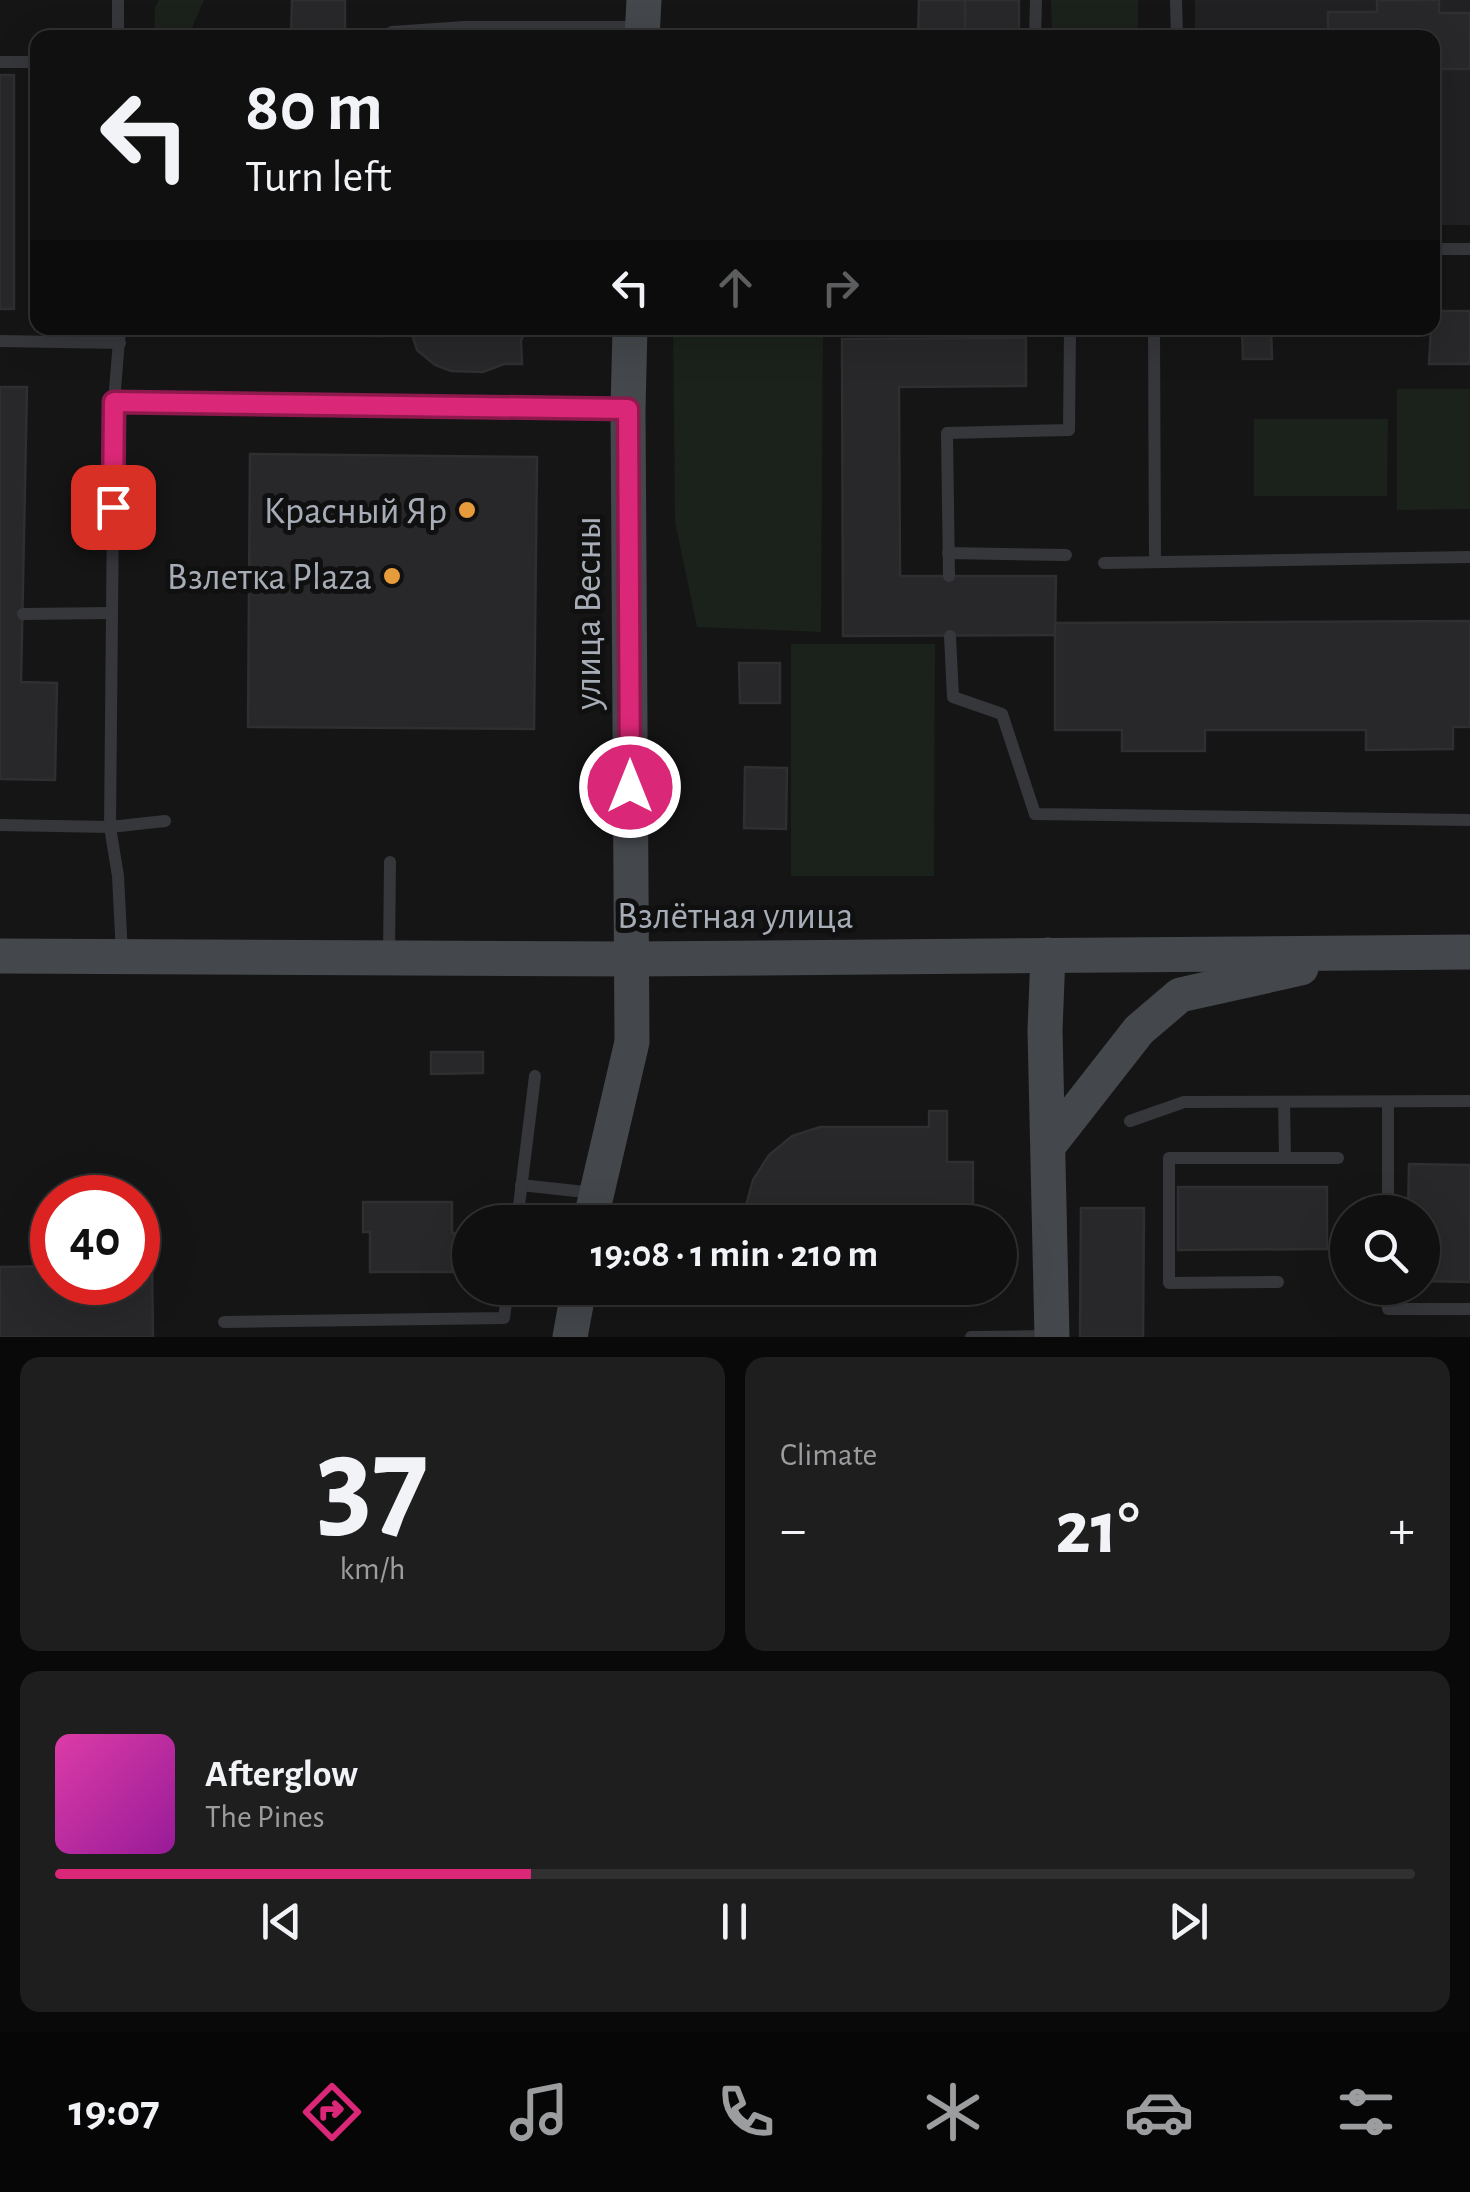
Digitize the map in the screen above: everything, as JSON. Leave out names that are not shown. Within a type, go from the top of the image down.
[{"type":"street","name":"улица Весны","points":[[594,1205],[632,1042],[630,335]]},
{"type":"street","points":[[1049,1144],[1139,1030],[1180,995],[1372,952]]},
{"type":"street","name":"Взлётная улица","points":[[0,956],[631,958],[1470,952]]},
{"type":"street","points":[[1048,956],[1045,1030],[1052,1336]]},
{"type":"street","points":[[570,1337],[575,1305]]},
{"type":"lane","points":[[118,0],[118,30]]},
{"type":"lane","points":[[1035,30],[1036,0]]},
{"type":"lane","points":[[1176,0],[1177,30]]},
{"type":"lane","points":[[421,30],[643,21]]},
{"type":"lane","points":[[0,62],[30,62]]},
{"type":"lane","points":[[1440,248],[1470,249]]},
{"type":"lane","points":[[0,341],[50,335]]},
{"type":"lane","points":[[65,335],[120,343]]},
{"type":"lane","points":[[120,335],[114,402],[110,827],[118,876],[122,956]]},
{"type":"lane","points":[[949,576],[948,433],[1069,430],[1070,335]]},
{"type":"lane","points":[[1154,335],[1155,562]]},
{"type":"lane","points":[[114,402],[628,409]]},
{"type":"lane","points":[[948,553],[1066,555]]},
{"type":"lane","points":[[1104,562],[1470,557]]},
{"type":"lane","points":[[22,614],[112,612]]},
{"type":"lane","points":[[950,636],[953,697],[1002,714],[1035,814],[1470,820]]},
{"type":"lane","points":[[0,825],[110,827],[165,820]]},
{"type":"lane","points":[[389,958],[390,862]]},
{"type":"lane","points":[[519,1205],[536,1076]]},
{"type":"lane","points":[[1130,1120],[1184,1102],[1470,1102]]},
{"type":"lane","points":[[1284,1102],[1285,1158]]},
{"type":"lane","points":[[1388,1102],[1388,1195]]},
{"type":"lane","points":[[1278,1282],[1169,1283],[1168,1158],[1338,1158]]},
{"type":"lane","points":[[522,1185],[584,1205]]},
{"type":"lane","points":[[224,1322],[504,1318],[506,1305]]},
{"type":"lane","points":[[1388,1305],[1470,1310]]},
{"type":"lane","points":[[971,1337],[1052,1336]]},
{"type":"shaded area","points":[[159,0],[204,0],[191,30],[154,30]]},
{"type":"shaded area","points":[[1051,0],[1138,0],[1138,30],[1052,30]]},
{"type":"shaded area","points":[[1195,0],[1470,0],[1470,225],[1440,225],[1440,30],[1195,30]]},
{"type":"shaded area","points":[[673,335],[823,335],[821,632],[697,627],[675,522]]},
{"type":"shaded area","points":[[1397,389],[1470,389],[1470,509],[1397,510]]},
{"type":"shaded area","points":[[1254,419],[1388,419],[1387,496],[1254,496]]},
{"type":"shaded area","points":[[791,644],[935,644],[934,876],[791,876]]},
{"type":"building","points":[[292,0],[345,0],[345,30],[291,30]]},
{"type":"building","points":[[919,0],[965,0],[965,30],[918,30]]},
{"type":"building","points":[[965,0],[1019,0],[1019,30],[965,30]]},
{"type":"building","points":[[1377,0],[1439,0],[1439,13],[1470,13],[1470,69],[1440,69],[1440,30],[1328,30],[1328,12],[1377,12]]},
{"type":"building","points":[[0,75],[14,75],[14,309],[0,309]]},
{"type":"building","points":[[1440,311],[1470,311],[1470,364],[1429,364],[1431,335],[1440,335]]},
{"type":"building","points":[[412,335],[523,335],[522,364],[504,364],[483,372],[451,371],[435,365],[417,350]]},
{"type":"building","points":[[1242,335],[1271,335],[1272,359],[1243,359]]},
{"type":"building","points":[[1026,338],[1026,386],[899,387],[900,576],[1056,576],[1055,635],[843,636],[842,339]]},
{"type":"building","points":[[0,387],[27,387],[21,682],[57,683],[55,780],[0,779]]},
{"type":"building","name":"Взлетка Plaza","points":[[250,454],[537,457],[534,729],[248,727]]},
{"type":"building","points":[[1470,621],[1470,727],[1453,727],[1453,749],[1366,750],[1366,730],[1205,730],[1205,751],[1122,751],[1122,730],[1055,730],[1055,623]]},
{"type":"building","points":[[739,663],[780,663],[780,703],[740,703]]},
{"type":"building","points":[[745,767],[787,768],[786,829],[744,828]]},
{"type":"building","points":[[431,1052],[483,1052],[483,1073],[431,1074]]},
{"type":"building","points":[[929,1111],[947,1111],[947,1162],[973,1162],[973,1205],[746,1205],[753,1180],[769,1155],[792,1136],[820,1127],[929,1127]]},
{"type":"building","points":[[1409,1164],[1470,1165],[1470,1282],[1440,1281],[1440,1195],[1408,1195]]},
{"type":"building","points":[[1178,1187],[1327,1187],[1327,1249],[1178,1250]]},
{"type":"building","points":[[363,1202],[452,1202],[452,1272],[370,1272],[370,1232],[363,1232]]},
{"type":"building","points":[[1081,1208],[1144,1208],[1143,1337],[1080,1337]]},
{"type":"building","points":[[30,1266],[30,1305],[153,1305],[153,1337],[0,1337],[0,1267]]},
{"type":"place","name":"Красный Яр","points":[[467,510]]},
{"type":"place","name":"Взлетка Plaza","points":[[392,576]]},
{"type":"route","points":[[113,507],[114,402],[628,409],[630,787]]}]
